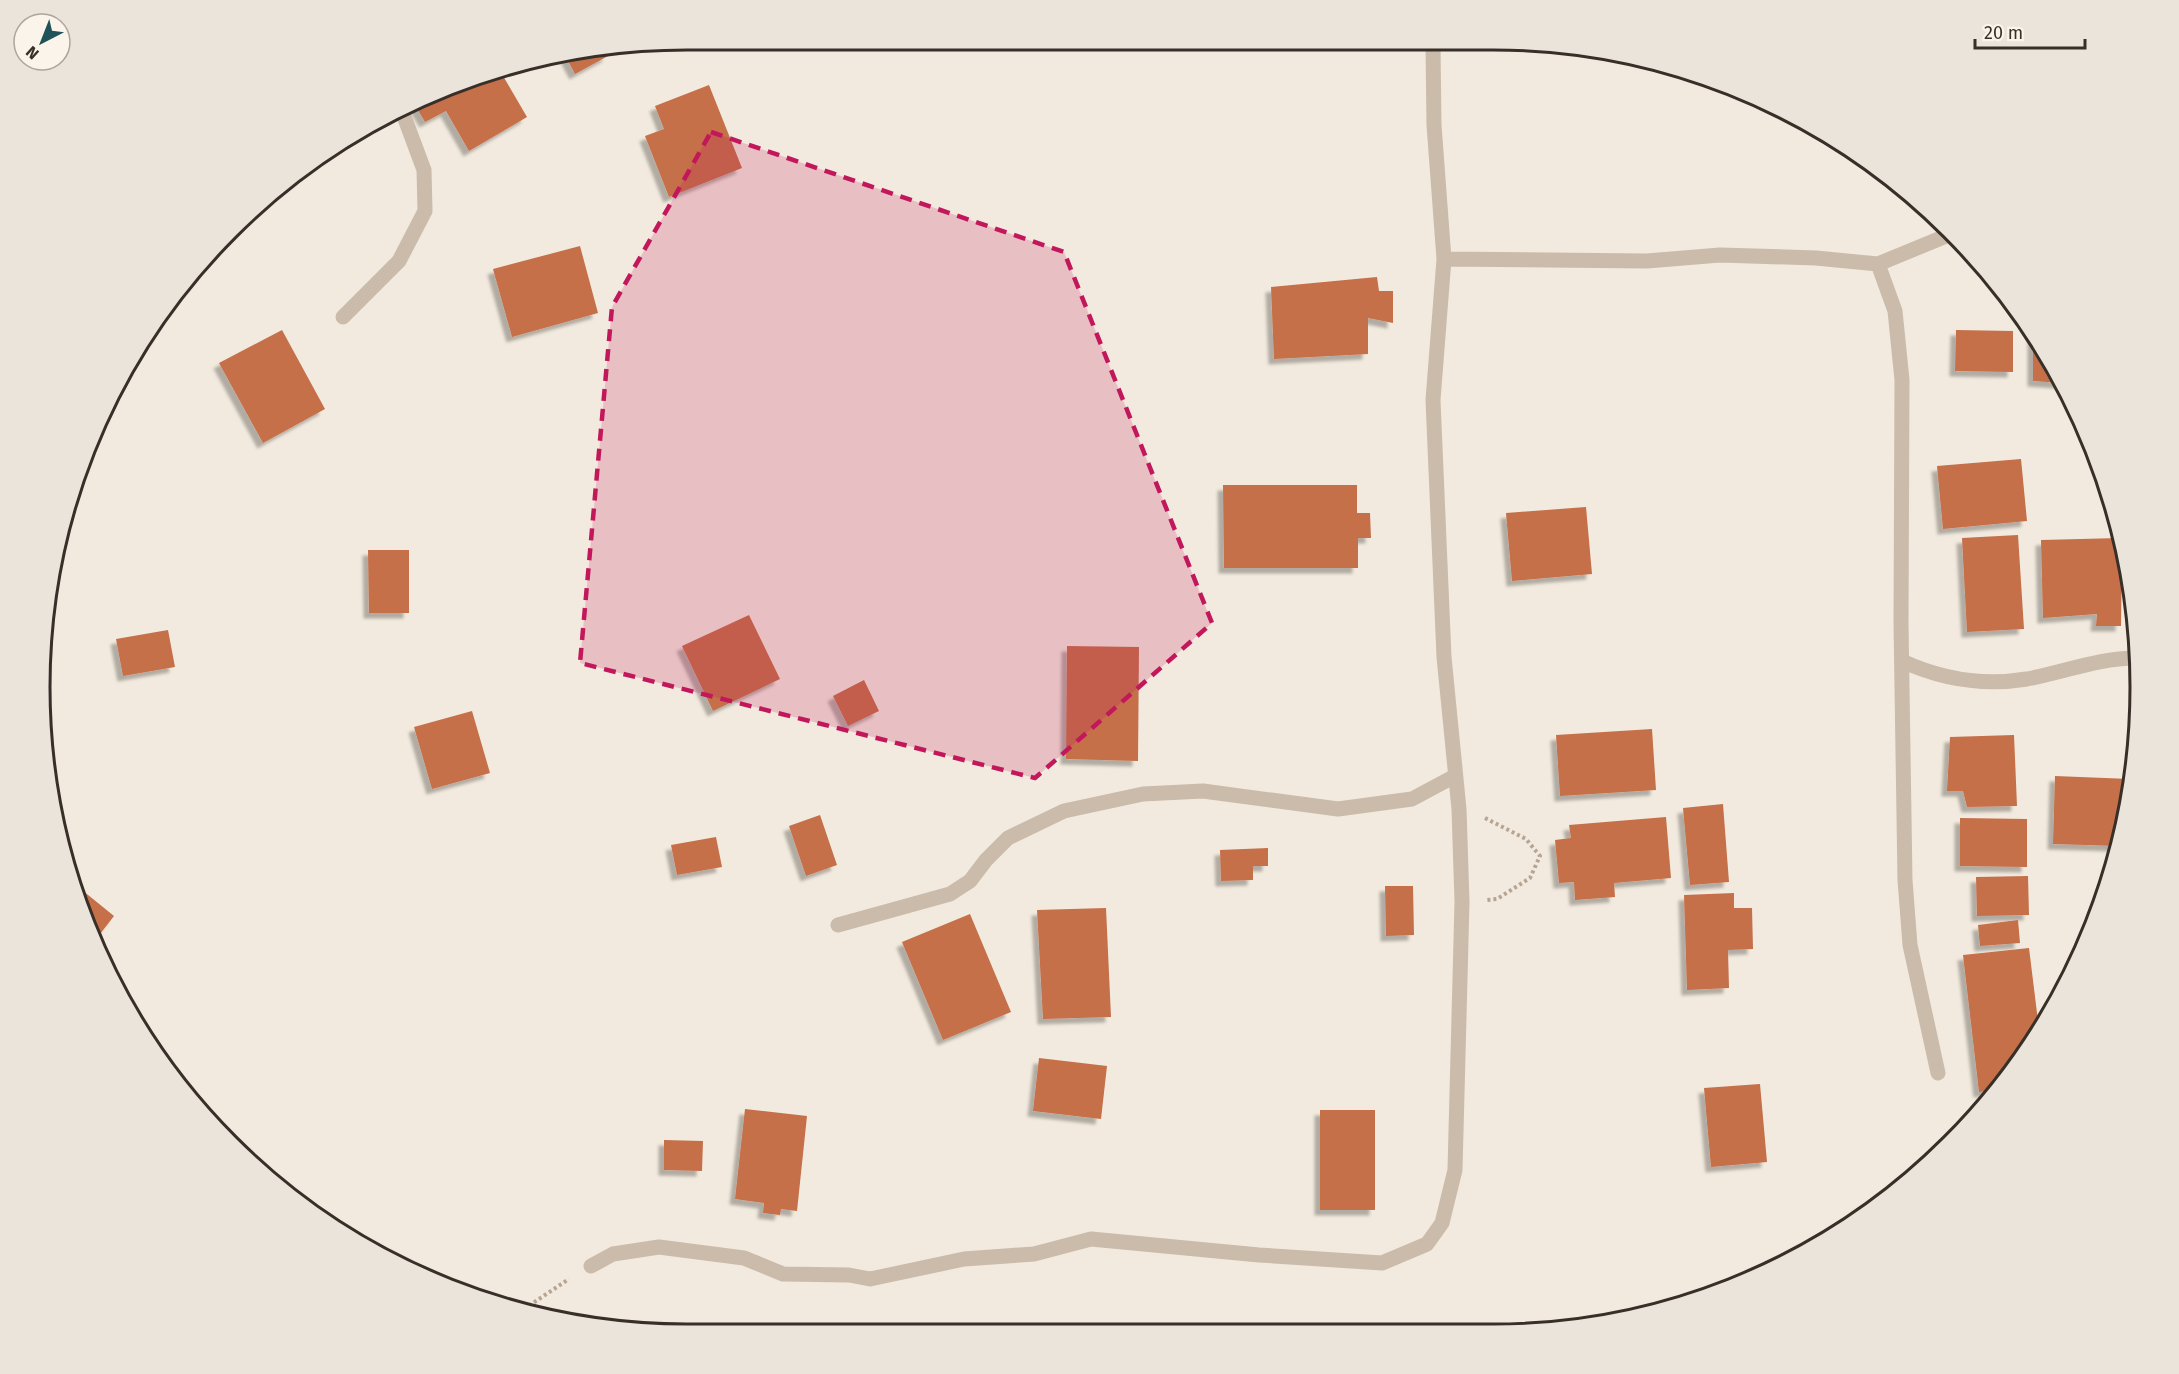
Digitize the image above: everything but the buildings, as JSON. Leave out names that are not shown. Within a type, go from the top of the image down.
[{"type":"street","points":[[591,1266],[613,1254],[659,1246],[744,1258],[783,1274],[849,1275],[870,1279],[964,1259],[1034,1254],[1091,1239],[1357,1263],[1382,1263],[1408,1254],[1427,1244],[1442,1223],[1455,1170],[1462,902],[1459,809],[1444,657],[1433,400],[1444,259],[1434,125],[1433,50]]},
{"type":"street","points":[[343,317],[399,261],[425,211],[424,170],[404,116]]},
{"type":"street","points":[[1444,259],[1647,261],[1720,255],[1816,258],[1878,264],[1944,237]]},
{"type":"street","points":[[1878,264],[1895,311],[1902,380],[1902,802],[1910,945],[1938,1073]]},
{"type":"street","points":[[1902,661],[1930,674],[1984,682],[2027,679],[2105,660],[2129,658]]},
{"type":"street","points":[[838,925],[950,894],[970,881],[986,860],[1008,838],[1064,811],[1143,794],[1203,791],[1338,809],[1412,799],[1455,776]]},
{"type":"path","points":[[1459,809],[1498,824],[1526,839],[1540,856],[1530,878],[1497,899],[1462,902]]},
{"type":"path","points":[[529,1305],[591,1266]]},
{"type":"highlighted area","points":[[711,132],[1064,252],[1212,623],[1035,778],[580,663],[612,307]]}]
